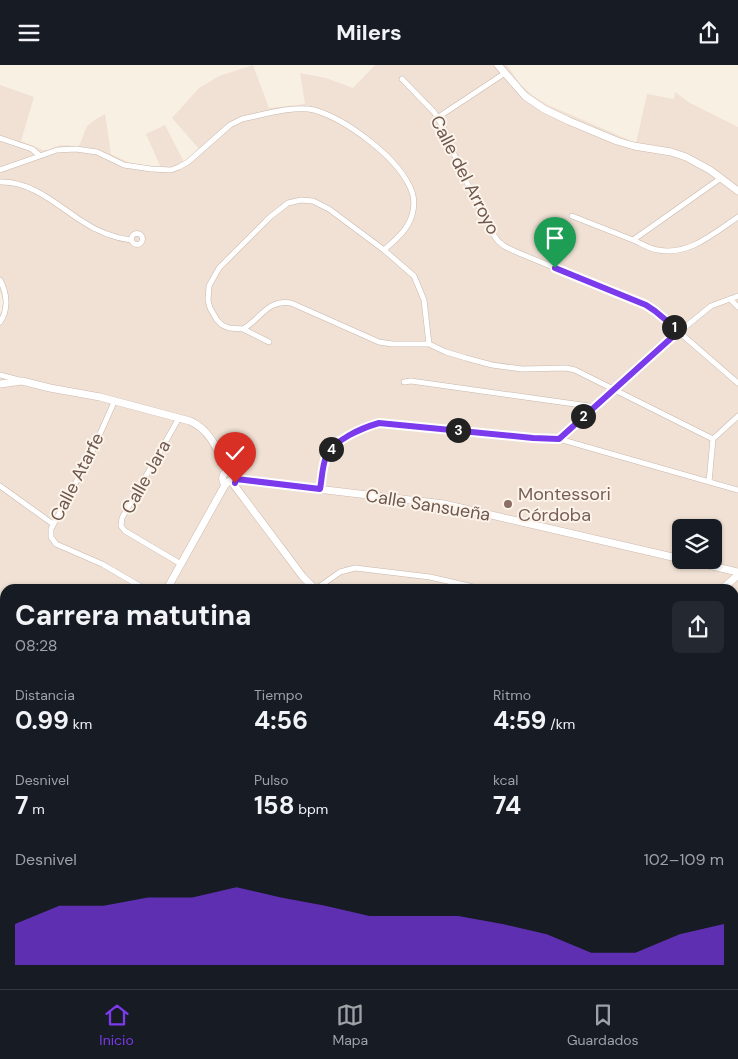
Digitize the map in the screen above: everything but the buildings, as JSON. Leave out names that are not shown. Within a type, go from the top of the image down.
[{"type":"street","points":[[498,65],[525,96],[544,109],[617,141],[686,157],[710,170],[738,191]]},
{"type":"street","points":[[438,118],[505,73]]},
{"type":"street","name":"Calle del Arroyo","points":[[402,79],[438,118],[465,179],[498,241],[514,251],[646,305],[679,331],[738,383]]},
{"type":"street","points":[[0,170],[39,155],[66,149],[88,150],[105,155],[124,165],[170,170],[188,161],[236,121],[290,110],[314,110],[353,129],[367,139],[386,156],[411,190],[414,203],[409,224],[384,251]]},
{"type":"street","points":[[0,137],[32,149],[39,155]]},
{"type":"street","points":[[633,240],[721,178]]},
{"type":"street","points":[[0,182],[16,183],[25,186],[54,201],[90,226],[120,239],[131,240]]},
{"type":"street","points":[[269,342],[243,329],[229,329],[222,325],[210,308],[208,300],[209,286],[219,268],[270,217],[288,203],[301,200],[313,201],[341,217],[410,271],[418,284],[424,300],[429,344]]},
{"type":"street","points":[[572,216],[656,250],[675,251],[704,241],[738,217]]},
{"type":"street","points":[[0,280],[6,296],[4,314],[0,322]]},
{"type":"street","points":[[559,439],[679,331],[712,306],[738,296]]},
{"type":"street","points":[[730,299],[738,307]]},
{"type":"street","points":[[243,329],[269,307],[283,301],[379,342],[429,344],[446,352],[492,365],[522,369],[570,369],[713,439]]},
{"type":"street","points":[[1,376],[50,388],[115,400],[179,418],[197,424],[203,429],[211,439],[228,471],[234,473],[231,482],[170,584]]},
{"type":"street","points":[[0,384],[4,379],[1,376]]},
{"type":"street","points":[[0,384],[22,381]]},
{"type":"street","points":[[404,382],[411,381],[589,405],[592,408]]},
{"type":"street","name":"Calle Atarfe","points":[[115,400],[91,454],[50,533],[56,544],[102,564],[136,584]]},
{"type":"street","points":[[709,482],[713,439],[738,416]]},
{"type":"street","name":"Calle Jara","points":[[179,418],[122,518],[121,526],[124,531],[181,564]]},
{"type":"street","points":[[320,489],[324,463],[331,449],[343,439],[379,423],[559,439],[738,490]]},
{"type":"street","points":[[228,471],[222,477],[222,480],[231,482],[302,577],[310,584]]},
{"type":"street","name":"Calle Sansueña","points":[[231,482],[320,489],[444,504],[672,557]]},
{"type":"street","points":[[0,486],[53,524]]},
{"type":"street","points":[[323,584],[340,572],[355,568],[430,577],[460,584]]},
{"type":"street","points":[[720,569],[738,574]]},
{"type":"street","points":[[727,584],[738,574]]},
{"type":"shaded area","points":[[253,65],[269,108],[305,104],[300,73],[326,78],[353,88],[375,65],[507,65],[520,84],[546,104],[636,143],[647,94],[674,99],[675,92],[690,103],[738,127],[738,584],[0,584],[0,317],[3,300],[0,291],[0,85],[34,97],[21,141],[43,150],[60,145],[79,146],[87,126],[105,114],[111,154],[130,163],[161,168],[146,134],[165,125],[184,162],[199,149],[172,118],[199,88],[219,76]]},
{"type":"place","name":"Montessori Córdoba","points":[[508,504]]},
{"type":"route","points":[[235,483],[236,479],[320,489],[324,463],[331,449],[343,439],[379,423],[559,439],[679,331],[650,307],[555,268]]}]
